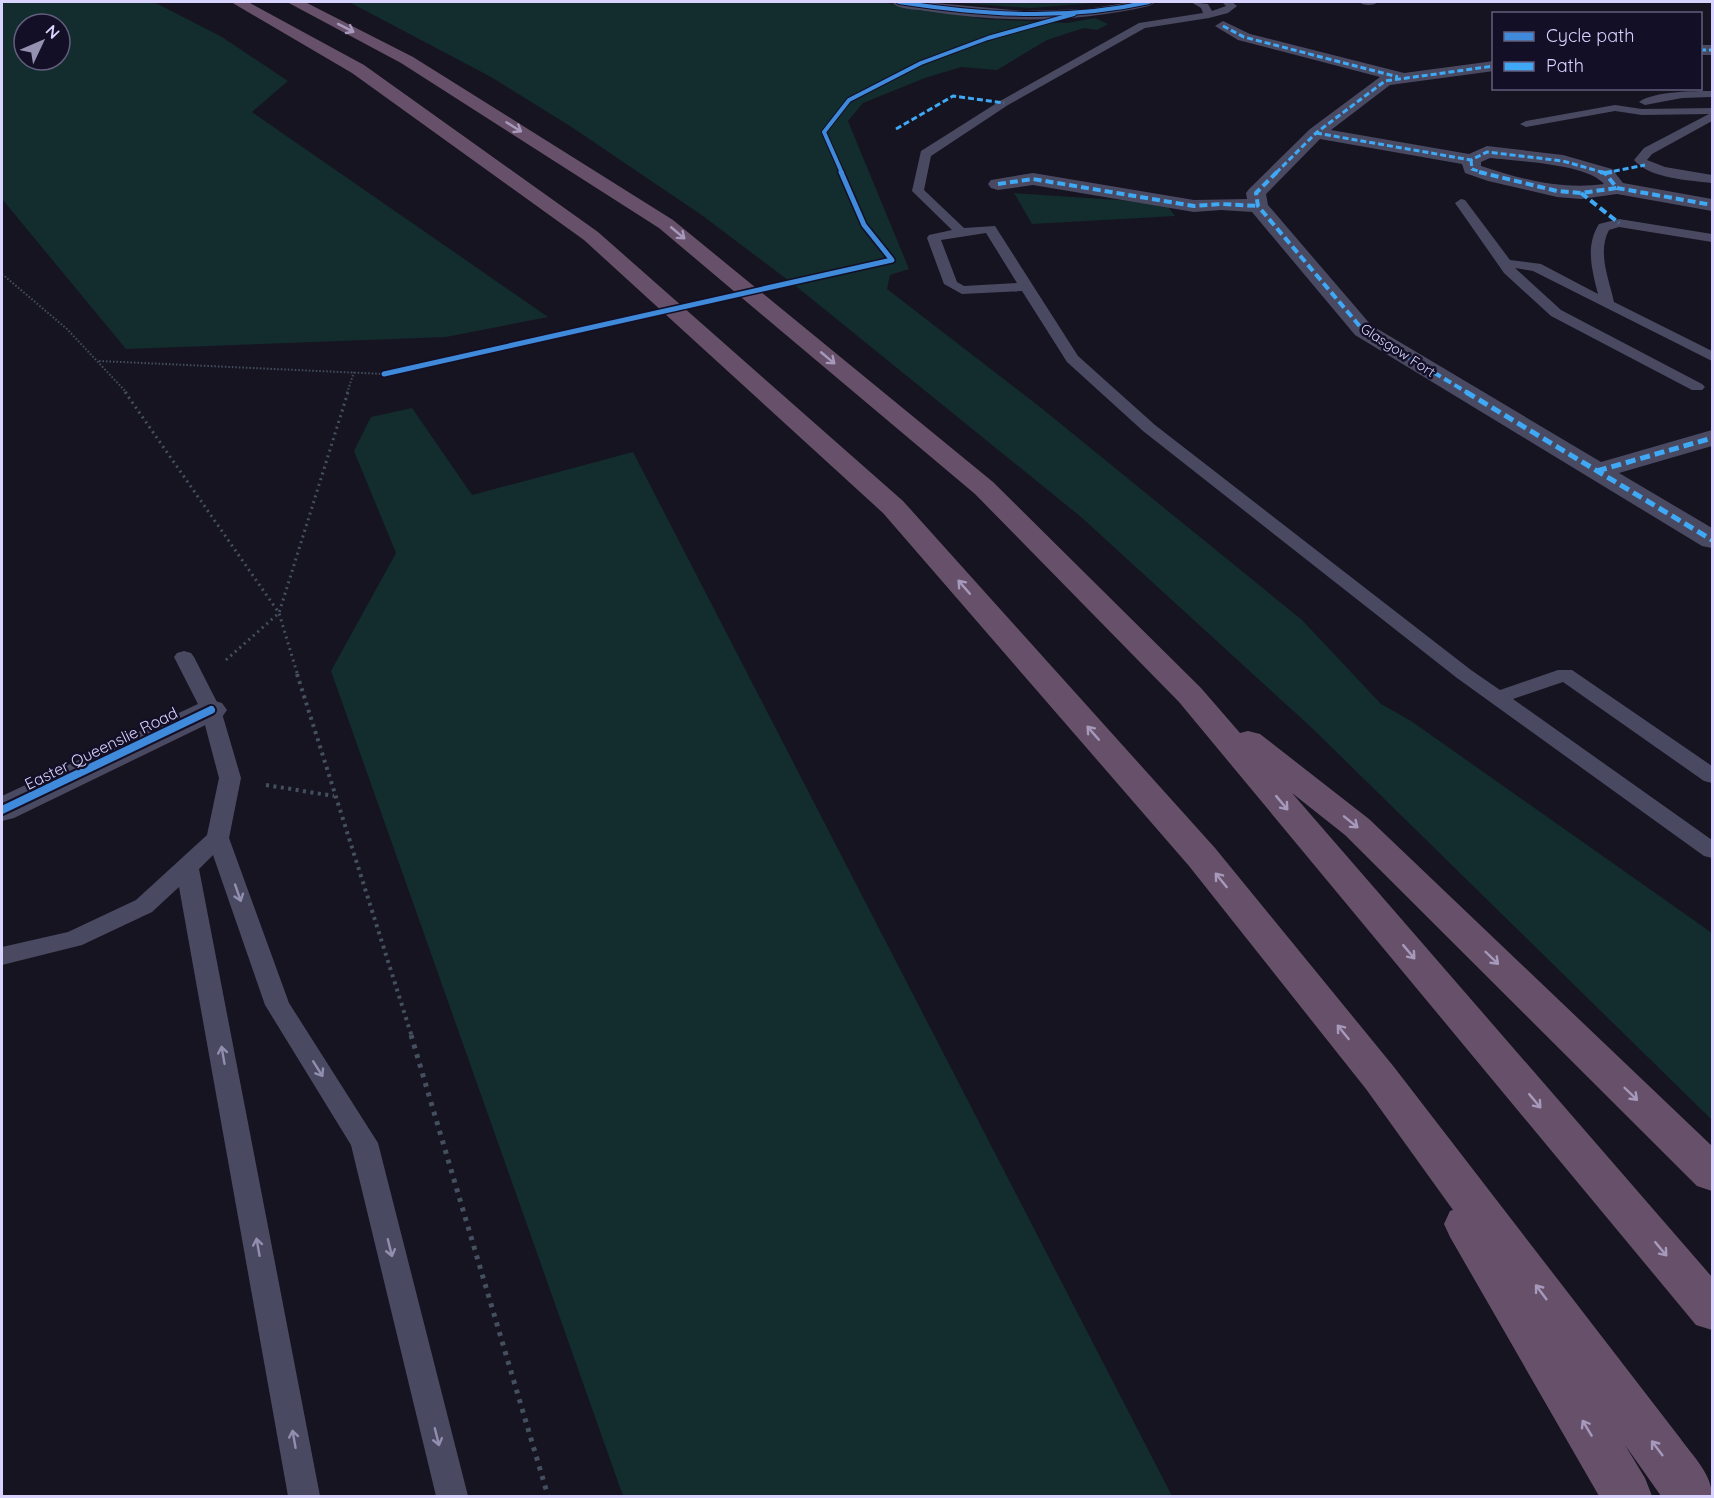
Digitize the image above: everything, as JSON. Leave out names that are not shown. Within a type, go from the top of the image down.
[{"type":"highway","points":[[238,2],[358,69],[591,236],[893,507],[1202,857],[1380,1078],[1691,1497]]},
{"type":"highway","points":[[294,2],[407,60],[666,224],[984,488],[1190,695],[1713,1310]]},
{"type":"highway","points":[[1190,695],[1357,827],[1713,1173]]},
{"type":"highway","points":[[1380,1078],[1628,1497]]},
{"type":"street","points":[[899,2],[1015,16],[1074,14],[1112,10],[1149,2]]},
{"type":"street","points":[[1223,26],[1244,37],[1402,78]]},
{"type":"street","points":[[998,184],[1033,179],[1194,206],[1221,204],[1258,206],[1256,194],[1316,133],[1385,81],[1492,66]]},
{"type":"street","points":[[1316,133],[1471,160],[1487,152],[1563,161],[1605,173],[1617,188]]},
{"type":"street","points":[[1471,160],[1472,170],[1536,188],[1581,193],[1617,188],[1713,205]]},
{"type":"street","name":"Glasgow Fort","points":[[1258,206],[1363,330],[1713,540]]},
{"type":"street","points":[[1596,471],[1713,438]]},
{"type":"street","name":"Easter Queenslie Road","points":[[2,810],[205,697]]},
{"type":"lane","points":[[1195,2],[1205,6],[1209,15]]},
{"type":"lane","points":[[961,232],[918,191],[925,154],[1005,103],[1119,36],[1142,26],[1225,11],[1232,6],[1226,2]]},
{"type":"lane","points":[[1364,2],[1373,2]]},
{"type":"lane","points":[[1526,124],[1682,95],[1713,94]]},
{"type":"lane","points":[[1615,108],[1630,111],[1713,111]]},
{"type":"lane","points":[[1713,117],[1648,151],[1640,160],[1645,165],[1658,169],[1713,179]]},
{"type":"lane","points":[[1461,203],[1509,270],[1556,313],[1697,387]]},
{"type":"lane","points":[[1608,304],[1599,265],[1599,245],[1604,227],[1629,224],[1713,238]]},
{"type":"lane","points":[[1027,287],[962,290],[951,284],[934,238],[990,229],[1027,287],[1072,359],[1149,428],[1497,698],[1713,851]]},
{"type":"lane","points":[[1506,263],[1536,267],[1713,357]]},
{"type":"lane","points":[[184,657],[205,697],[230,778],[218,838],[277,1005],[364,1143],[452,1497]]},
{"type":"lane","points":[[1497,698],[1565,674],[1713,777]]},
{"type":"lane","points":[[2,956],[74,939],[144,906],[218,838]]},
{"type":"lane","points":[[187,867],[304,1497]]},
{"type":"path","points":[[2,274],[67,329],[132,399],[279,613],[334,796],[371,905],[450,1162],[548,1497]]},
{"type":"path","points":[[98,361],[384,374],[396,372]]},
{"type":"path","points":[[205,697],[279,613],[354,372]]},
{"type":"path","points":[[230,778],[334,796]]},
{"type":"green space","points":[[2,2],[154,2],[222,37],[288,81],[252,112],[548,317],[446,337],[126,349],[2,199]]},
{"type":"green space","points":[[349,2],[881,2],[984,19],[1067,23],[1095,18],[1108,24],[1097,30],[1084,28],[1047,40],[997,70],[961,67],[925,78],[863,103],[848,121],[909,269],[890,275],[887,289],[1040,407],[1302,620],[1381,704],[1411,721],[1712,933],[1712,1120],[1312,728],[1081,517],[797,287],[703,216],[573,128],[491,77]]},
{"type":"green space","points":[[946,2],[1108,2],[1030,8]]},
{"type":"green space","points":[[1014,193],[1165,203],[1175,216],[1032,224]]},
{"type":"green space","points":[[412,408],[472,495],[633,452],[1172,1496],[623,1496],[331,671],[396,553],[354,451],[371,417]]},
{"type":"marked path","points":[[1223,26],[1244,37],[1398,77]]},
{"type":"marked path","points":[[1702,50],[1712,50]]},
{"type":"marked path","points":[[1492,66],[1385,81],[1316,133],[1256,193],[1258,206],[1363,330],[1712,540]]},
{"type":"marked path","points":[[896,129],[953,96],[1004,103]]},
{"type":"marked path","points":[[1316,133],[1471,160],[1487,152],[1563,161],[1605,173],[1617,188],[1712,205]]},
{"type":"marked path","points":[[1471,160],[1472,169],[1495,177],[1557,191],[1581,193],[1617,188]]},
{"type":"marked path","points":[[1605,173],[1645,165]]},
{"type":"marked path","points":[[998,184],[1033,179],[1194,206],[1221,204],[1258,206]]},
{"type":"marked path","points":[[1581,193],[1619,223]]},
{"type":"marked path","points":[[1597,471],[1712,438]]},
{"type":"cycle path","points":[[899,2],[961,11],[1024,16],[1087,13],[1149,2]]},
{"type":"cycle path","points":[[384,374],[892,260],[864,225],[824,132],[849,100],[921,63],[988,38],[1074,14]]},
{"type":"cycle path","points":[[2,810],[211,710]]}]
